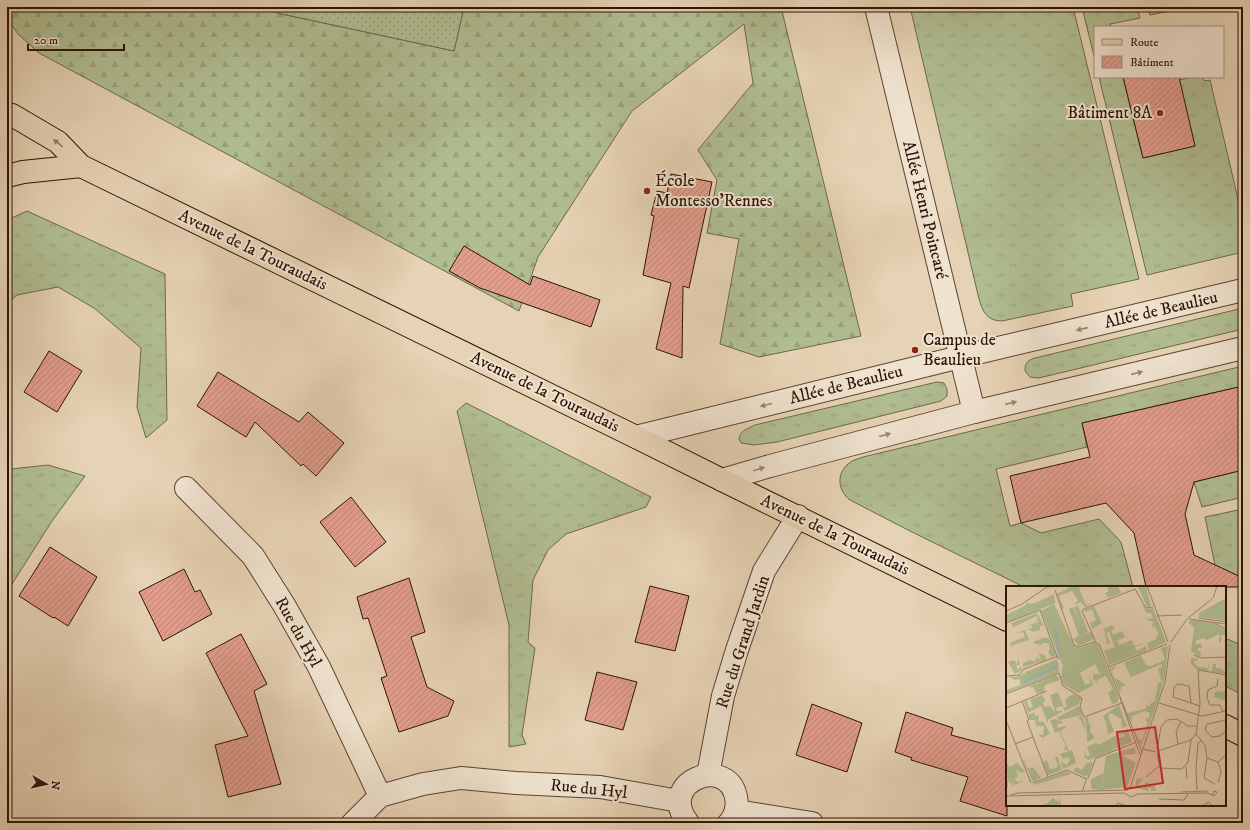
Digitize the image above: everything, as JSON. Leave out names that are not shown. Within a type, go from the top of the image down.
[{"type":"main road","name":"Avenue de la Touraudais","points":[[7,114],[12,115],[58,142],[81,166],[798,516],[1006,620]]},
{"type":"main road","points":[[7,176],[23,172],[81,166]]},
{"type":"main road","points":[[1226,726],[1243,735]]},
{"type":"street","name":"Allée Henri Poincaré","points":[[876,7],[974,412]]},
{"type":"street","name":"Allée de Beaulieu","points":[[636,437],[960,357],[1243,290]]},
{"type":"street","points":[[722,480],[974,412],[1243,348]]},
{"type":"street","name":"Rue du Hyl","points":[[186,488],[253,556],[280,599],[319,667],[380,796]]},
{"type":"street","name":"Rue du Grand Jardin","points":[[708,775],[723,696],[764,571],[798,516]]},
{"type":"street","points":[[688,823],[682,815],[679,801],[682,791],[688,783],[698,777],[708,775],[715,775],[730,784],[735,793],[736,801],[732,817],[812,823]]},
{"type":"street","name":"Rue du Hyl","points":[[353,823],[380,796],[423,784],[461,778],[516,783],[600,787],[679,801]]},
{"type":"green space","points":[[7,7],[278,7],[277,13],[454,51],[464,7],[781,7],[861,336],[759,357],[720,344],[739,239],[707,233],[717,180],[698,150],[753,83],[744,24],[632,111],[538,257],[519,311],[39,53],[18,34],[7,18]]},
{"type":"green space","points":[[278,7],[464,7],[454,51],[277,13]]},
{"type":"green space","points":[[910,7],[1073,7],[1139,279],[1071,294],[1073,306],[1002,321],[997,321],[986,315],[979,299]]},
{"type":"green space","points":[[1082,7],[1137,7],[1140,18],[1110,24],[1111,26],[1094,26],[1094,56]]},
{"type":"green space","points":[[1148,7],[1188,7],[1150,15]]},
{"type":"green space","points":[[1099,78],[1123,78],[1143,158],[1195,146],[1179,80],[1188,78],[1203,78],[1204,81],[1210,80],[1243,220],[1243,252],[1147,275]]},
{"type":"green space","points":[[27,211],[165,274],[167,420],[146,438],[137,407],[141,348],[94,308],[58,287],[17,295],[7,304],[7,220]]},
{"type":"green space","points":[[1243,308],[1243,329],[1039,378],[1030,377],[1025,371],[1025,366],[1027,363],[1035,358]]},
{"type":"green space","points":[[1243,366],[1243,386],[1082,423],[1087,447],[996,469],[1010,526],[1021,523],[1041,533],[1099,519],[1121,542],[1133,586],[1022,586],[850,500],[843,492],[840,477],[844,468],[848,464],[863,457]]},
{"type":"green space","points":[[937,382],[944,383],[947,389],[947,396],[941,401],[777,442],[754,445],[741,443],[739,439],[743,432],[755,425]]},
{"type":"green space","points":[[466,403],[651,497],[646,507],[566,534],[548,550],[533,580],[528,642],[535,648],[522,735],[526,744],[509,747],[509,625],[457,411]]},
{"type":"green space","points":[[7,463],[11,469],[48,465],[85,476],[52,521],[7,592]]},
{"type":"green space","points":[[1243,470],[1243,497],[1202,507],[1194,482]]},
{"type":"green space","points":[[1243,509],[1243,578],[1215,565],[1205,517]]},
{"type":"green space","points":[[1226,638],[1243,646],[1243,695],[1226,686]]},
{"type":"building","name":"Bâtiment 8A","points":[[1123,78],[1179,78],[1195,146],[1143,158]]},
{"type":"building","points":[[671,174],[712,182],[689,288],[683,286],[682,358],[656,349],[671,283],[643,275],[654,216],[651,215],[657,191],[667,193]]},
{"type":"building","points":[[464,246],[530,285],[533,276],[600,300],[591,327],[480,288],[449,271]]},
{"type":"building","points":[[49,351],[82,371],[57,412],[24,392]]},
{"type":"building","points":[[218,372],[299,422],[308,412],[344,443],[316,476],[303,464],[301,466],[255,422],[246,437],[197,406]]},
{"type":"building","points":[[1243,386],[1243,470],[1194,482],[1185,514],[1194,555],[1243,578],[1243,587],[1146,586],[1134,533],[1106,503],[1021,523],[1010,476],[1090,457],[1082,423]]},
{"type":"building","points":[[351,497],[386,542],[355,567],[320,522]]},
{"type":"building","points":[[50,547],[97,577],[68,626],[19,596]]},
{"type":"building","points":[[184,569],[195,592],[200,590],[212,614],[163,641],[139,592]]},
{"type":"building","points":[[409,578],[425,632],[411,637],[427,687],[454,701],[448,716],[399,732],[381,678],[387,676],[368,618],[363,619],[357,597]]},
{"type":"building","points":[[650,586],[689,596],[675,651],[635,642]]},
{"type":"building","points":[[241,634],[267,684],[254,691],[281,784],[228,797],[215,745],[248,736],[206,653]]},
{"type":"building","points":[[597,672],[637,682],[623,730],[585,720]]},
{"type":"building","points":[[812,704],[862,723],[847,772],[796,755]]},
{"type":"building","points":[[906,712],[953,728],[951,735],[1006,750],[1007,816],[960,801],[968,777],[911,760],[912,758],[895,752]]},
{"type":"place","name":"Bâtiment 8A","points":[[1160,113]]},
{"type":"place","name":"École Montesso'Rennes","points":[[647,191]]},
{"type":"place","name":"Campus de Beaulieu","points":[[915,350]]}]
